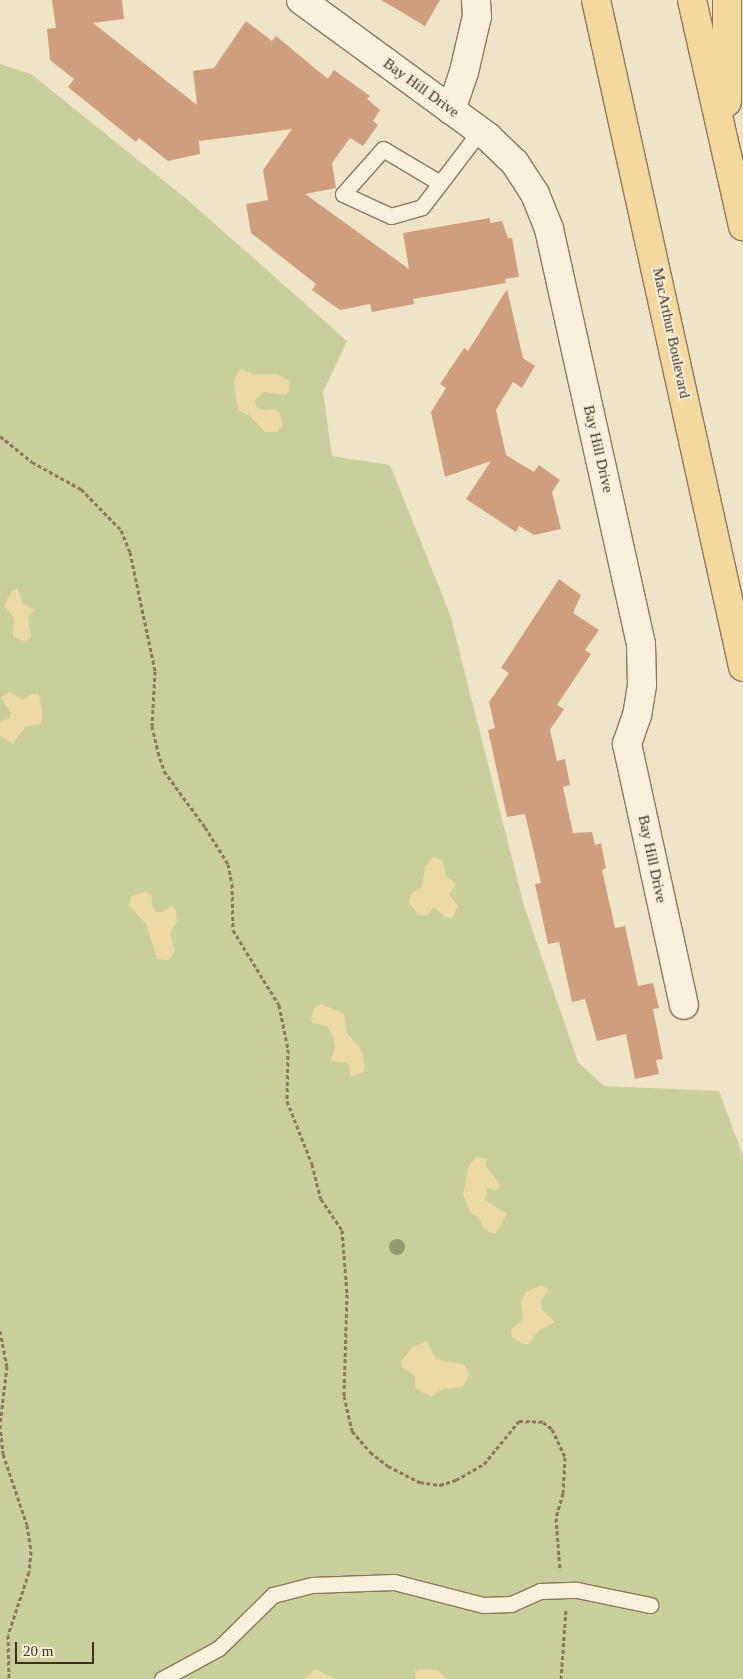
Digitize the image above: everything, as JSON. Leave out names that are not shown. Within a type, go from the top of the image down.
[{"type":"main road","name":"MacArthur Boulevard","points":[[596,0],[743,668]]},
{"type":"main road","points":[[692,0],[727,146],[743,226]]},
{"type":"main road","points":[[727,0],[727,146]]},
{"type":"street","name":"Bay Hill Drive","points":[[301,0],[480,131],[514,163],[535,194],[549,229],[641,644],[642,685],[637,715],[627,744],[684,1005]]},
{"type":"street","points":[[451,110],[464,72],[477,16],[476,0]]},
{"type":"lane","points":[[440,183],[383,149],[343,194],[391,216],[422,207],[480,131]]},
{"type":"lane","points":[[162,1679],[219,1648],[273,1595],[312,1585],[394,1582],[483,1605],[510,1604],[540,1591],[564,1590],[619,1597],[650,1605]]},
{"type":"path","points":[[0,436],[32,462],[81,489],[121,530],[130,552],[155,671],[152,726],[164,771],[206,827],[228,864],[232,884],[233,930],[279,1005],[288,1049],[287,1101],[312,1164],[320,1199],[342,1230],[347,1294],[344,1396],[352,1431],[370,1452],[388,1466],[420,1482],[440,1485],[456,1480],[484,1464],[519,1420],[543,1422],[552,1429],[565,1456],[563,1493],[556,1518],[557,1549],[566,1607],[561,1679]]},
{"type":"path","points":[[0,1331],[7,1366],[0,1425],[3,1454],[27,1525],[31,1551],[29,1572],[8,1635],[9,1679]]},
{"type":"green space","points":[[0,64],[31,74],[189,201],[347,341],[323,392],[332,456],[390,465],[450,614],[524,906],[578,1062],[604,1086],[719,1091],[743,1156],[743,1679],[0,1679]]},
{"type":"sand","points":[[241,369],[254,375],[276,374],[289,380],[290,389],[286,395],[264,392],[255,400],[256,407],[262,410],[274,409],[279,412],[283,425],[277,432],[265,432],[250,416],[238,410],[234,379]]},
{"type":"sand","points":[[17,588],[23,604],[35,610],[28,617],[31,637],[25,642],[13,636],[14,618],[4,606],[11,592]]},
{"type":"sand","points":[[9,692],[23,700],[31,694],[39,694],[43,718],[40,724],[25,727],[13,744],[0,736],[0,722],[10,718],[11,713],[1,698]]},
{"type":"sand","points":[[434,857],[442,860],[446,875],[456,885],[449,894],[458,906],[452,918],[445,917],[434,907],[428,915],[418,915],[409,902],[411,894],[422,886],[425,866]]},
{"type":"sand","points":[[145,892],[151,895],[153,908],[157,912],[162,912],[171,906],[176,910],[177,921],[170,934],[175,950],[169,960],[157,959],[146,924],[129,905],[132,896]]},
{"type":"sand","points":[[321,1004],[344,1014],[347,1033],[362,1051],[365,1068],[362,1073],[350,1077],[350,1068],[347,1063],[331,1061],[335,1045],[333,1036],[327,1026],[312,1023],[311,1019],[314,1008]]},
{"type":"sand","points":[[476,1157],[487,1159],[485,1165],[500,1185],[497,1190],[487,1188],[485,1200],[507,1214],[495,1234],[485,1230],[479,1218],[471,1213],[463,1195],[469,1165]]},
{"type":"sand","points":[[541,1285],[549,1290],[541,1300],[542,1310],[555,1322],[538,1331],[529,1344],[523,1344],[512,1337],[511,1330],[523,1319],[521,1303],[526,1292]]},
{"type":"sand","points":[[427,1341],[436,1359],[465,1365],[469,1375],[463,1387],[442,1389],[431,1397],[415,1388],[415,1376],[402,1367],[401,1361],[413,1347]]},
{"type":"sand","points":[[315,1669],[332,1677],[334,1679],[304,1679]]},
{"type":"sand","points":[[420,1669],[438,1670],[447,1679],[415,1679],[415,1671]]},
{"type":"building","points":[[52,0],[122,0],[124,19],[93,23],[197,105],[193,71],[214,68],[246,21],[272,41],[276,36],[328,79],[334,70],[370,96],[367,99],[380,110],[373,121],[378,125],[363,146],[350,138],[332,163],[336,188],[305,194],[409,269],[403,233],[490,218],[490,223],[502,221],[508,238],[512,238],[519,277],[505,279],[506,283],[413,299],[414,304],[372,312],[370,304],[340,310],[312,290],[316,284],[251,233],[246,204],[268,200],[263,170],[292,129],[199,141],[200,154],[168,161],[139,138],[136,142],[68,87],[74,79],[50,60],[47,29],[56,28]]},
{"type":"building","points":[[381,0],[440,0],[425,26]]},
{"type":"building","points":[[507,289],[523,358],[535,366],[522,388],[513,382],[496,410],[506,455],[534,472],[539,465],[560,480],[552,492],[561,529],[534,535],[519,526],[516,532],[466,499],[491,461],[445,477],[431,412],[446,388],[440,384],[464,348],[468,351]]},
{"type":"building","points":[[559,579],[581,595],[573,613],[599,630],[585,650],[591,654],[557,705],[564,709],[550,730],[557,761],[565,759],[570,785],[563,787],[573,833],[592,832],[595,845],[601,843],[606,868],[602,870],[615,928],[625,926],[638,986],[653,983],[659,1008],[653,1009],[663,1059],[656,1060],[659,1074],[635,1079],[626,1034],[597,1041],[585,999],[572,1002],[559,942],[548,944],[535,884],[541,883],[525,814],[507,817],[488,730],[495,728],[489,702],[509,673],[501,668]]}]
